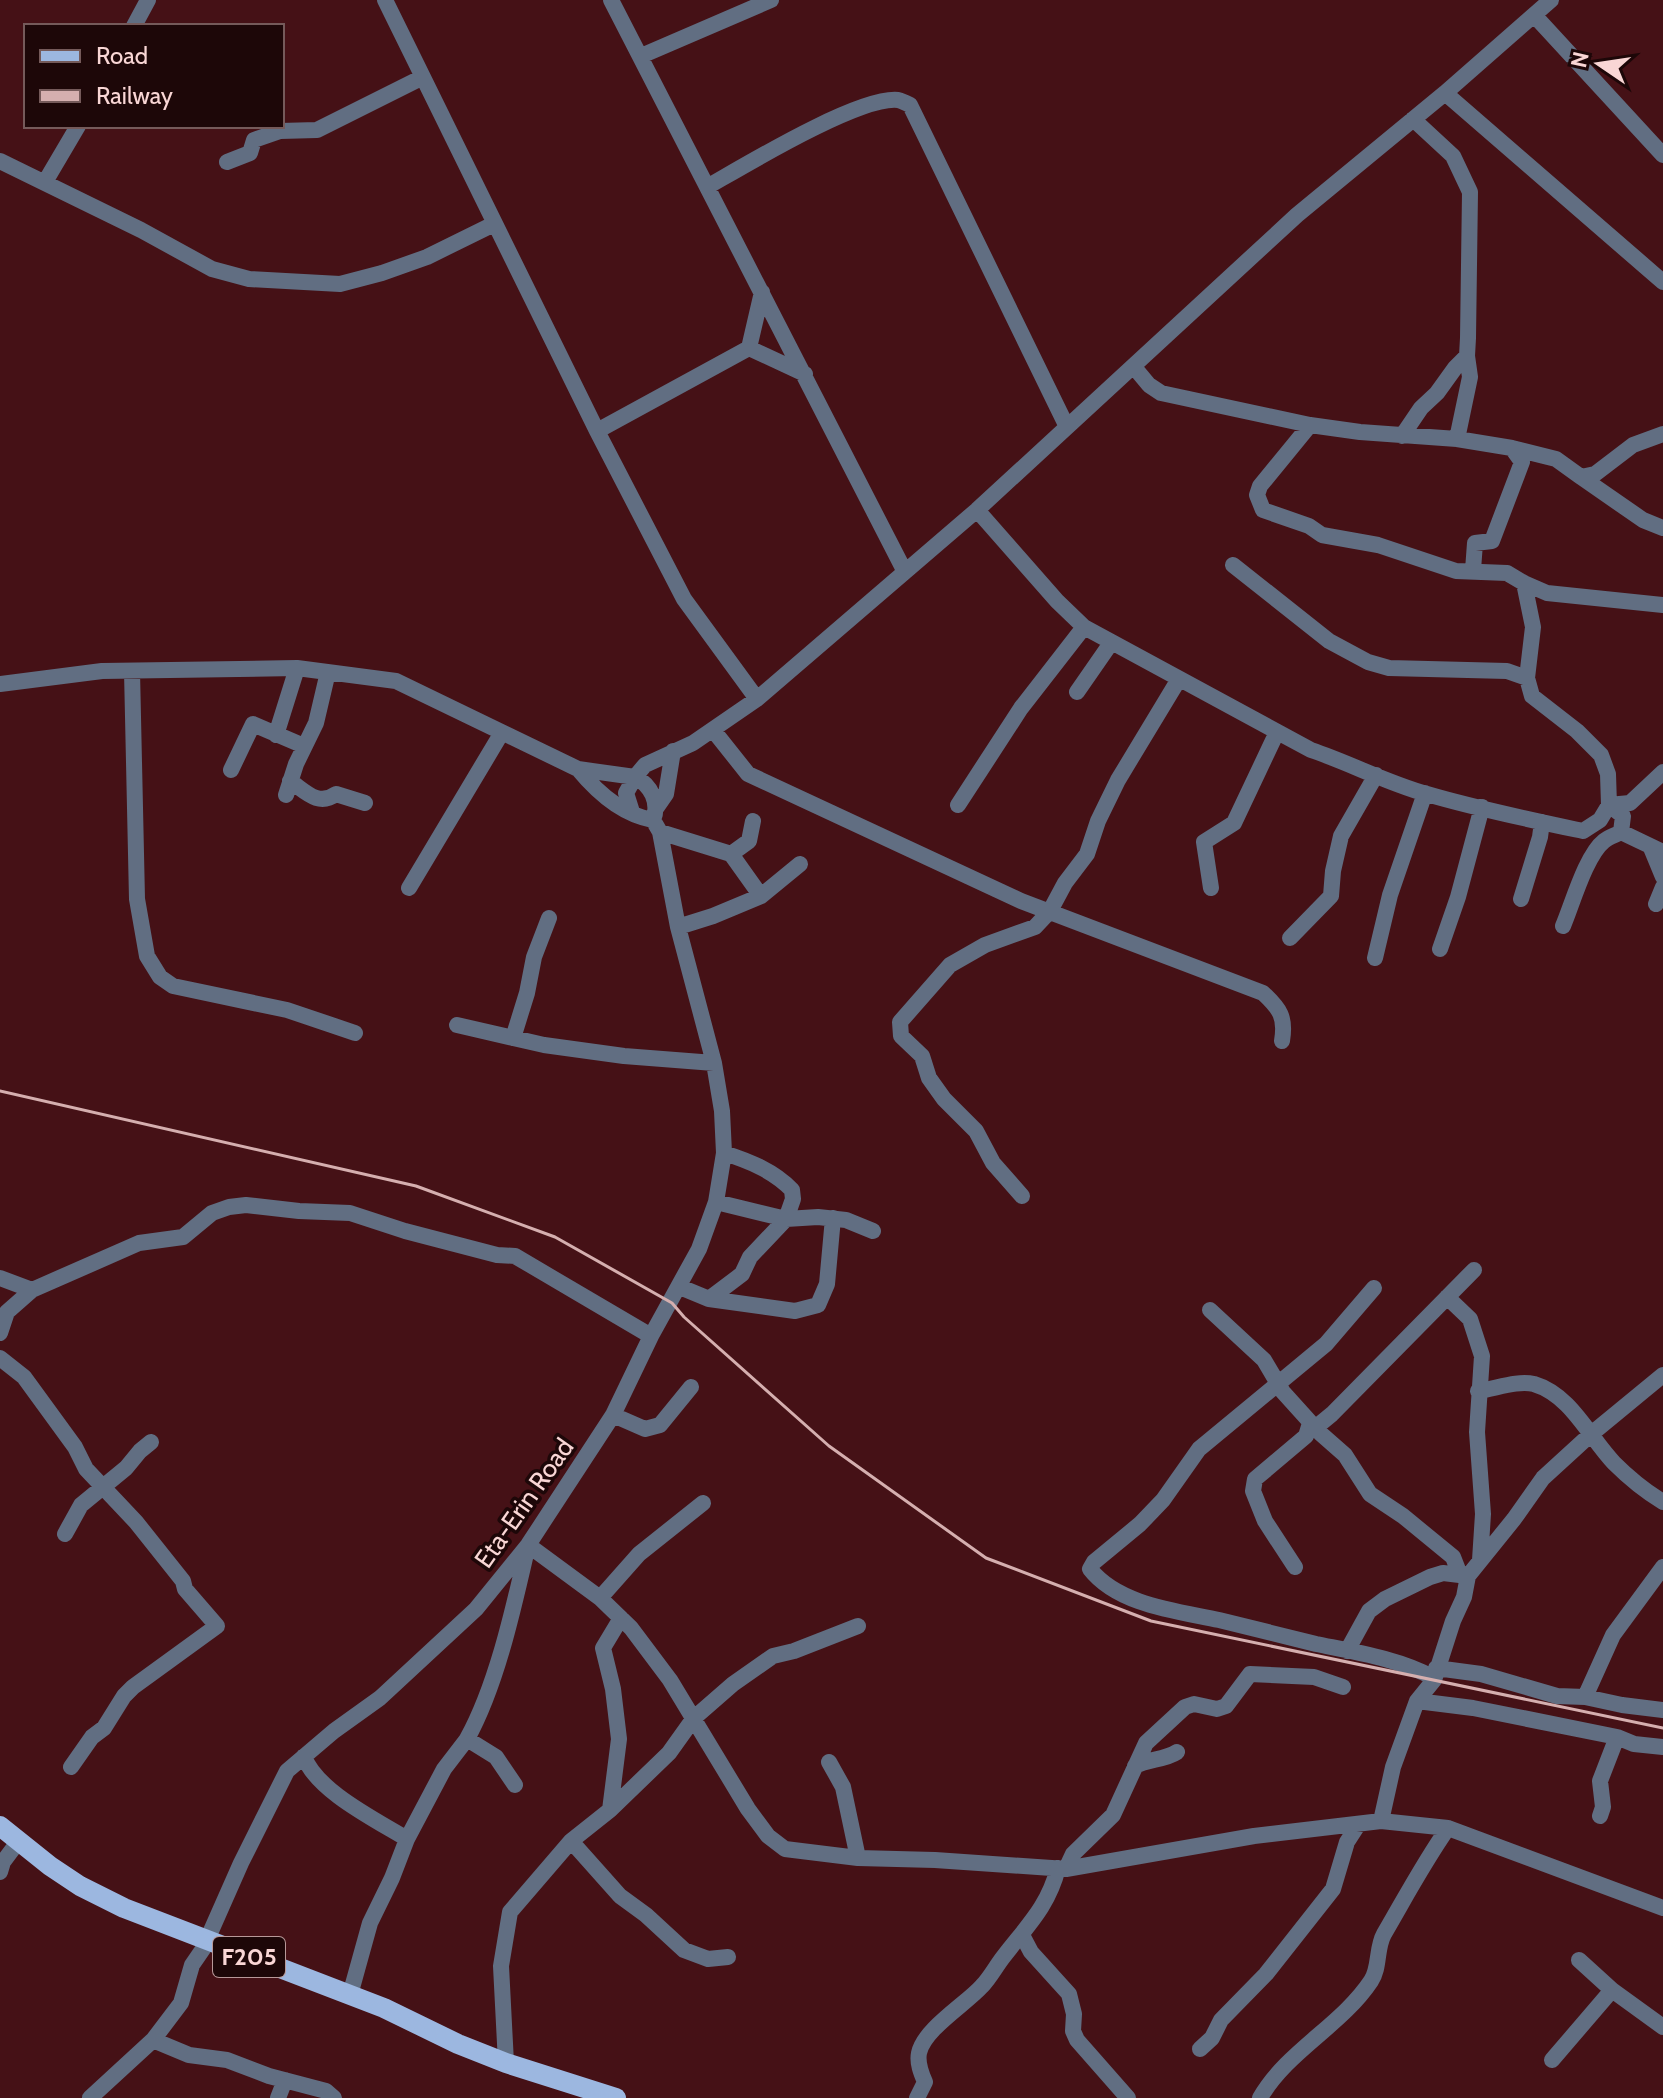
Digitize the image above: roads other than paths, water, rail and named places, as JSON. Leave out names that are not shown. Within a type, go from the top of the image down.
[{"type":"main road","name":"F205","points":[[0,1826],[80,1886],[205,1945],[357,2006],[468,2060],[616,2098]]},
{"type":"main road","name":"F205","points":[[8,1841],[57,1880],[95,1904],[384,2008],[511,2069],[582,2098]]},
{"type":"street","points":[[135,24],[148,0]]},
{"type":"street","points":[[385,0],[597,431],[684,599],[757,699]]},
{"type":"street","points":[[611,0],[905,572]]},
{"type":"street","points":[[641,56],[771,0]]},
{"type":"street","points":[[632,812],[626,793],[645,765],[693,743],[757,699],[977,510],[1297,215],[1445,93],[1551,0]]},
{"type":"street","points":[[1534,15],[1663,155]]},
{"type":"street","points":[[227,162],[250,153],[254,140],[280,131],[317,130],[421,78]]},
{"type":"street","points":[[1445,93],[1663,282]]},
{"type":"street","points":[[707,187],[783,143],[851,112],[898,100],[910,105],[1067,427]]},
{"type":"street","points":[[1413,119],[1453,156],[1470,192],[1467,356],[1470,377],[1457,439]]},
{"type":"street","points":[[45,182],[77,128]]},
{"type":"street","points":[[0,161],[212,269],[249,279],[340,284],[427,257],[494,224]]},
{"type":"street","points":[[597,431],[749,348],[762,292]]},
{"type":"street","points":[[749,348],[805,374]]},
{"type":"street","points":[[1402,436],[1428,399],[1437,393],[1467,356]]},
{"type":"street","points":[[1134,367],[1149,385],[1161,393],[1310,425],[1457,439],[1556,459],[1643,520],[1663,528]]},
{"type":"street","points":[[1310,425],[1260,486],[1257,495],[1263,510],[1309,526],[1322,535],[1378,545],[1456,571],[1507,573],[1547,593],[1663,605]]},
{"type":"street","points":[[1581,477],[1595,474],[1633,445],[1663,434]]},
{"type":"street","points":[[1473,570],[1475,543],[1492,541],[1522,462],[1512,448]]},
{"type":"street","points":[[977,510],[1084,627],[1277,732],[1311,750],[1425,793],[1583,831],[1600,820],[1609,805],[1608,774],[1601,755],[1577,731],[1532,696],[1527,678],[1533,627],[1524,583]]},
{"type":"street","points":[[1233,565],[1329,641],[1368,662],[1389,668],[1507,671],[1527,678]]},
{"type":"street","points":[[958,805],[1021,708],[1084,627]]},
{"type":"street","points":[[1077,692],[1111,643]]},
{"type":"street","points":[[276,735],[297,668]]},
{"type":"street","points":[[0,684],[102,671],[297,668],[396,681],[578,769],[635,777],[642,781],[657,820]]},
{"type":"street","points":[[132,671],[137,899],[147,956],[160,977],[173,986],[287,1010],[355,1033]]},
{"type":"street","points":[[328,672],[316,723],[288,788],[322,800],[336,794],[365,803]]},
{"type":"street","points":[[1022,1196],[993,1163],[976,1131],[944,1099],[929,1078],[922,1056],[901,1036],[900,1022],[950,965],[985,945],[1035,927],[1050,911],[1065,883],[1087,854],[1098,821],[1118,780],[1179,679]]},
{"type":"street","points":[[231,770],[253,724],[304,746]]},
{"type":"street","points":[[713,730],[748,774],[1021,901],[1263,993],[1281,1010],[1285,1024],[1282,1041]]},
{"type":"street","points":[[1211,888],[1204,842],[1234,823],[1277,732]]},
{"type":"street","points":[[409,888],[501,734]]},
{"type":"street","points":[[657,820],[666,794],[673,751]]},
{"type":"street","points":[[578,769],[600,793],[632,812],[731,854],[761,896]]},
{"type":"street","points":[[1609,805],[1630,803],[1663,772]]},
{"type":"street","points":[[1290,938],[1331,896],[1341,836],[1376,775]]},
{"type":"street","points":[[1375,958],[1390,895],[1425,793]]},
{"type":"street","points":[[1609,805],[1623,816],[1621,832]]},
{"type":"street","points":[[1440,949],[1458,897],[1482,807]]},
{"type":"street","name":"Eta-Erin Road","points":[[90,2098],[153,2040],[181,2003],[192,1965],[205,1945],[261,1820],[287,1771],[380,1698],[476,1609],[528,1545],[613,1415],[651,1336],[699,1249],[716,1202],[724,1153],[722,1111],[714,1063],[678,927],[657,820]]},
{"type":"street","points":[[731,854],[749,841],[753,821]]},
{"type":"street","points":[[1521,899],[1542,822]]},
{"type":"street","points":[[1621,832],[1657,850],[1663,877]]},
{"type":"street","points":[[1563,926],[1580,880],[1598,848],[1605,840],[1621,832]]},
{"type":"street","points":[[678,927],[761,896],[800,864]]},
{"type":"street","points":[[1656,904],[1663,887]]},
{"type":"street","points":[[513,1038],[534,957],[549,918]]},
{"type":"street","points":[[457,1025],[513,1038],[624,1056],[714,1063]]},
{"type":"street","points":[[709,1299],[742,1274],[750,1257],[786,1219],[793,1199],[792,1190],[767,1171],[724,1153]]},
{"type":"street","points":[[716,1202],[786,1219],[846,1220],[873,1231]]},
{"type":"street","points":[[0,1333],[7,1312],[32,1290],[139,1243],[183,1237],[212,1213],[246,1205],[350,1213],[420,1235],[497,1255],[515,1256],[651,1336]]},
{"type":"street","points":[[680,1287],[709,1299],[795,1311],[818,1305],[827,1284],[833,1218]]},
{"type":"street","points":[[1295,1567],[1265,1521],[1253,1491],[1255,1479],[1306,1436],[1312,1425],[1332,1414],[1474,1270]]},
{"type":"street","points":[[0,1278],[32,1290]]},
{"type":"street","points":[[1374,1288],[1326,1344],[1199,1449],[1163,1500],[1090,1569],[1099,1581],[1114,1591],[1163,1608],[1415,1669],[1435,1673],[1481,1674],[1557,1696],[1585,1697],[1663,1710]]},
{"type":"street","points":[[1447,1297],[1470,1319],[1482,1356],[1477,1432],[1483,1514],[1480,1560]]},
{"type":"street","points":[[1210,1310],[1264,1360],[1278,1384],[1312,1425],[1345,1455],[1370,1494],[1403,1516],[1453,1557],[1464,1575],[1464,1597],[1435,1673],[1417,1701],[1393,1767],[1381,1821]]},
{"type":"street","points":[[0,1358],[24,1377],[75,1447],[86,1469],[103,1484],[217,1626],[133,1687],[71,1767]]},
{"type":"street","points":[[1347,1651],[1369,1611],[1385,1599],[1443,1573],[1464,1575],[1514,1519],[1543,1478],[1663,1375]]},
{"type":"street","points":[[1478,1391],[1519,1383],[1535,1385],[1572,1410],[1614,1463],[1663,1502]]},
{"type":"street","points":[[613,1415],[645,1429],[660,1425],[691,1387]]},
{"type":"street","points":[[65,1534],[76,1511],[151,1442]]},
{"type":"street","points":[[600,1598],[639,1554],[703,1503]]},
{"type":"street","points":[[350,1995],[370,1923],[407,1839],[444,1769],[480,1716],[506,1634],[528,1545],[600,1598],[626,1623],[694,1718],[748,1809],[768,1836],[785,1849],[858,1858],[1062,1868],[1254,1836],[1381,1821],[1448,1828],[1663,1908]]},
{"type":"street","points":[[1585,1697],[1613,1635],[1663,1567]]},
{"type":"street","points":[[610,1810],[619,1739],[613,1689],[603,1648],[626,1623]]},
{"type":"street","points":[[511,2069],[501,1966],[510,1912],[571,1841],[610,1810],[669,1753],[694,1718],[733,1684],[773,1656],[858,1626]]},
{"type":"street","points":[[917,2098],[925,2082],[919,2068],[919,2050],[944,2017],[984,1985],[1030,1927],[1062,1868],[1113,1815],[1146,1743],[1185,1707],[1194,1704],[1217,1709],[1226,1706],[1250,1674],[1314,1677],[1343,1687]]},
{"type":"street","points":[[1417,1701],[1473,1708],[1617,1737],[1634,1744],[1663,1747]]},
{"type":"street","points":[[1600,1816],[1603,1807],[1600,1781],[1617,1737]]},
{"type":"street","points":[[467,1739],[496,1757],[515,1785]]},
{"type":"street","points":[[1135,1766],[1147,1759],[1172,1756],[1177,1752]]},
{"type":"street","points":[[304,1756],[309,1770],[327,1787],[407,1839]]},
{"type":"street","points":[[829,1762],[843,1787],[858,1858]]},
{"type":"street","points":[[1200,2049],[1212,2038],[1221,2020],[1266,1974],[1333,1889],[1347,1842],[1358,1825]]},
{"type":"street","points":[[1260,2098],[1271,2079],[1343,2013],[1372,1980],[1382,1936],[1448,1828]]},
{"type":"street","points":[[0,1872],[8,1841]]},
{"type":"street","points":[[571,1841],[620,1896],[684,1950],[708,1959],[728,1957]]},
{"type":"street","points":[[1022,1935],[1031,1952],[1069,1994],[1077,2040],[1128,2098]]},
{"type":"street","points":[[1579,1960],[1612,1990],[1663,2027]]},
{"type":"street","points":[[1552,2060],[1612,1990]]},
{"type":"street","points":[[153,2040],[189,2055],[227,2060],[326,2091],[334,2098]]},
{"type":"street","points":[[278,2098],[285,2080]]},
{"type":"railway","points":[[0,1091],[416,1186],[555,1237],[672,1303],[829,1446],[986,1558],[1151,1621],[1663,1728]]}]
